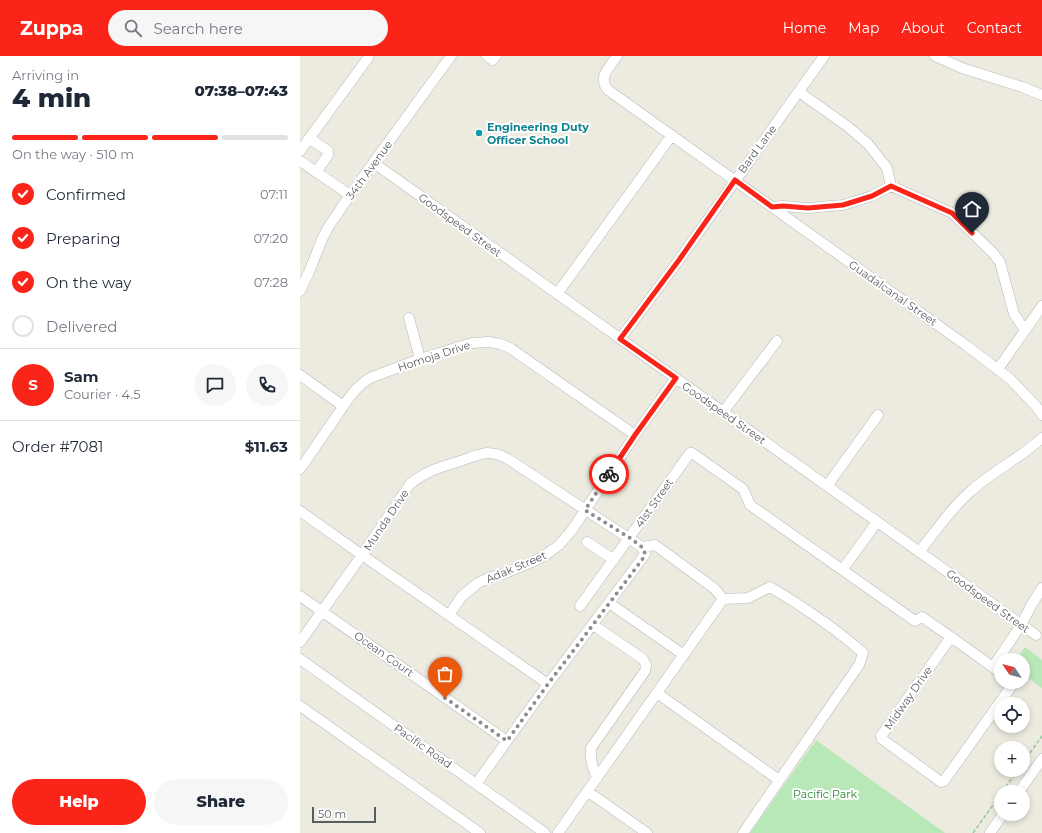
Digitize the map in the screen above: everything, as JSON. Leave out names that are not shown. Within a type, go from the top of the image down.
[{"type":"street","name":"34th Avenue","points":[[300,291],[329,226],[450,56]]},
{"type":"street","name":"Guadalcanal Street","points":[[617,56],[604,75],[603,82],[608,90],[998,369],[1009,378],[1042,415]]},
{"type":"street","name":"Bard Lane","points":[[620,339],[679,260],[824,56]]},
{"type":"street","points":[[935,56],[956,66],[1022,87],[1042,96]]},
{"type":"street","points":[[300,151],[368,58]]},
{"type":"street","points":[[799,92],[868,144],[887,168],[891,186]]},
{"type":"street","points":[[557,294],[672,135]]},
{"type":"street","points":[[310,138],[328,151],[328,155],[316,172]]},
{"type":"street","points":[[300,161],[350,195]]},
{"type":"street","name":"Goodspeed Street","points":[[374,163],[1036,635]]},
{"type":"street","points":[[772,207],[783,206],[808,208],[843,205],[872,196],[891,186]]},
{"type":"street","points":[[891,186],[952,213],[992,253],[1000,262],[1014,314],[1026,330]]},
{"type":"street","points":[[998,369],[1042,306]]},
{"type":"street","points":[[409,318],[420,359]]},
{"type":"street","points":[[723,412],[777,341]]},
{"type":"street","name":"Homoja Drive","points":[[300,469],[343,406],[358,387],[364,382],[370,378],[420,359],[478,342],[500,344],[514,351],[635,435]]},
{"type":"street","points":[[300,375],[343,406]]},
{"type":"street","name":"Adak Street","points":[[449,615],[462,596],[478,583],[544,556],[566,538],[635,435],[676,378]]},
{"type":"street","points":[[827,486],[878,415]]},
{"type":"street","points":[[919,552],[961,500],[972,490],[1042,438]]},
{"type":"street","name":"41st Street","points":[[642,547],[630,538],[690,453],[692,453],[743,489],[750,505],[843,569]]},
{"type":"street","name":"Munda Drive","points":[[300,642],[362,555],[404,492],[414,481],[430,471],[479,454],[495,454],[508,459],[630,538]]},
{"type":"street","points":[[300,511],[548,684]]},
{"type":"street","points":[[877,522],[843,569],[915,621],[922,617],[994,668]]},
{"type":"street","points":[[580,606],[630,538]]},
{"type":"street","points":[[587,542],[614,560]]},
{"type":"street","points":[[476,784],[548,684],[644,557],[645,554],[642,547],[655,545],[715,588],[723,598]]},
{"type":"street","points":[[723,598],[748,598],[770,587],[846,638],[863,653],[859,665],[743,833]]},
{"type":"street","points":[[1006,653],[1042,588]]},
{"type":"street","name":"Ocean Court","points":[[300,596],[507,741]]},
{"type":"street","points":[[558,833],[723,598]]},
{"type":"street","points":[[609,603],[684,655]]},
{"type":"street","points":[[593,625],[643,659],[646,665],[645,671],[591,748],[590,758],[592,768],[597,778]]},
{"type":"street","name":"Midway Drive","points":[[951,637],[881,736],[882,739],[941,782],[944,781],[1009,689]]},
{"type":"street","name":"Pacific Road","points":[[300,659],[545,833]]},
{"type":"street","points":[[657,693],[779,780]]},
{"type":"street","points":[[300,706],[480,833]]},
{"type":"street","points":[[1024,785],[1042,759]]},
{"type":"street","points":[[587,791],[646,833]]},
{"type":"street","points":[[990,833],[998,821]]},
{"type":"path","points":[[1030,753],[1042,736]]},
{"type":"path","points":[[973,833],[994,804]]},
{"type":"green space","points":[[1025,647],[1042,660],[1042,688],[1030,679],[1030,653],[1021,653]]},
{"type":"green space","name":"Pacific Park","points":[[816,740],[945,833],[750,833]]},
{"type":"way so far","points":[[445,698],[507,741],[644,557],[645,554],[642,547],[585,510],[609,474]]},
{"type":"place","name":"Engineering Duty Officer School","points":[[479,133]]},
{"type":"route","points":[[609,474],[676,378],[620,339],[679,260],[735,180],[772,207],[783,206],[808,208],[843,205],[872,196],[891,186],[952,213],[972,233]]}]
